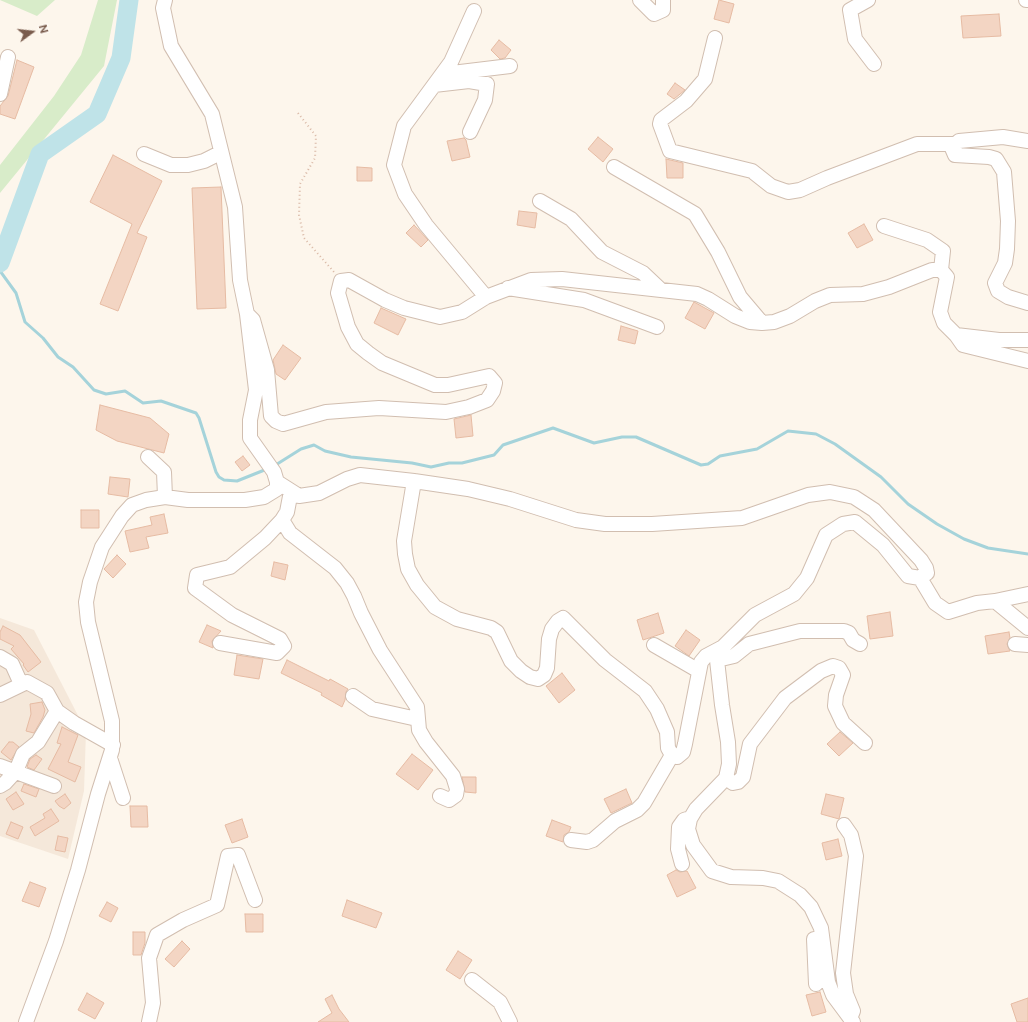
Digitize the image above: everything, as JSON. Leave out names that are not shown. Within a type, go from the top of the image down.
[{"type":"street","points":[[165,0],[163,8],[172,46],[212,114],[220,153],[235,207],[240,280],[247,314],[256,390],[250,420],[250,438],[273,473],[291,492],[299,496],[311,495],[347,479],[360,475],[468,489],[510,499],[576,520],[605,524],[652,524],[742,518],[808,495],[830,492],[854,497],[874,510],[898,534],[926,568],[927,573],[920,578],[908,576],[883,545],[855,522],[842,524],[826,535],[807,578],[794,594],[755,615],[720,654],[722,705],[728,742],[729,764],[726,778],[696,809],[690,819],[688,829],[693,845],[712,871],[731,877],[763,878],[778,881],[800,896],[811,906],[821,928],[828,982],[833,995],[852,1020]]},
{"type":"street","points":[[640,0],[654,14],[663,10],[663,0]]},
{"type":"street","points":[[868,0],[850,10],[855,39],[874,64]]},
{"type":"street","points":[[474,11],[451,62],[404,126],[394,166],[405,194],[426,225],[486,297]]},
{"type":"street","points":[[715,38],[705,79],[686,101],[661,120],[660,124],[670,151],[752,171],[771,186],[788,192],[800,190],[827,178],[917,144],[954,144],[959,141],[1003,137],[1028,141]]},
{"type":"street","points":[[0,94],[8,57]]},
{"type":"street","points":[[438,80],[510,66]]},
{"type":"street","points":[[438,80],[469,81],[487,84],[485,100],[470,132]]},
{"type":"street","points":[[954,144],[952,148],[955,155],[989,157],[996,159],[1004,172],[1008,221],[1007,249],[1005,263],[995,283],[998,291],[1008,297],[1028,303]]},
{"type":"street","points":[[144,154],[171,165],[188,165],[204,161],[220,153]]},
{"type":"street","points":[[614,167],[694,214],[718,252],[740,297],[762,323]]},
{"type":"street","points":[[540,201],[571,219],[602,252],[643,272],[661,290]]},
{"type":"street","points":[[884,226],[927,240],[943,251],[940,270]]},
{"type":"street","points":[[247,314],[253,320],[267,370],[271,416],[276,421],[283,424],[326,412],[379,408],[446,412],[469,407],[487,400],[493,391],[495,383],[489,376],[448,385],[435,384],[382,362],[368,353],[357,344],[348,327],[338,293],[341,281],[349,280],[384,300],[404,308],[440,317],[462,312],[486,297],[531,280],[562,279],[698,294],[735,316],[750,322],[762,323],[774,322],[790,316],[815,301],[830,295],[863,294],[889,287],[932,270],[940,270],[947,277],[940,312],[944,323],[956,335],[962,345],[1028,361]]},
{"type":"street","points":[[508,288],[584,300],[657,327]]},
{"type":"street","points":[[956,335],[999,340],[1028,340]]},
{"type":"street","points":[[148,457],[164,472],[165,497]]},
{"type":"street","points":[[26,1022],[56,941],[78,870],[98,794],[111,752],[112,721],[88,622],[86,602],[90,582],[102,547],[122,516],[132,505],[146,500],[165,497],[188,500],[245,500],[264,497],[272,494],[277,489],[273,473]]},
{"type":"street","points":[[414,481],[404,541],[405,554],[408,569],[417,585],[435,607],[457,619],[491,628],[497,632],[511,660],[526,674],[538,679],[544,675],[547,668],[549,639],[552,629],[558,620],[563,618],[605,660],[645,691],[657,709],[667,732],[668,748],[672,755],[677,757],[683,752],[692,716],[699,671],[706,656],[720,654],[734,656],[749,644],[800,631],[844,631],[849,633],[853,640],[860,644]]},
{"type":"street","points":[[220,643],[277,653],[284,646],[280,639],[232,615],[195,588],[196,575],[230,567],[265,538],[282,520],[286,512],[291,492]]},
{"type":"street","points":[[282,520],[290,533],[335,568],[347,583],[380,650],[417,707],[419,730],[426,742],[453,776],[456,795],[449,800],[440,796]]},
{"type":"street","points":[[920,578],[936,603],[948,612],[977,603],[1028,594]]},
{"type":"street","points":[[995,601],[1028,628]]},
{"type":"street","points":[[654,645],[699,671]]},
{"type":"street","points":[[0,657],[12,664],[21,684]]},
{"type":"street","points":[[726,778],[733,783],[738,782],[743,777],[750,744],[785,698],[821,671],[833,666],[839,668],[843,675],[836,695],[835,706],[843,723],[865,743]]},
{"type":"street","points":[[0,695],[27,682],[47,694],[57,711],[111,752],[123,798]]},
{"type":"street","points":[[353,696],[372,709],[418,720]]},
{"type":"street","points":[[0,786],[5,783],[16,771],[24,754],[38,742],[57,711]]},
{"type":"street","points":[[571,840],[587,842],[593,840],[615,821],[637,810],[644,803],[672,755]]},
{"type":"street","points":[[0,766],[54,786]]},
{"type":"street","points":[[682,864],[678,849],[679,827],[684,820],[690,819]]},
{"type":"street","points":[[844,825],[851,835],[856,856],[843,973],[846,994],[853,1011],[852,1020]]},
{"type":"street","points":[[149,1022],[153,1003],[149,958],[157,936],[183,920],[217,905],[228,856],[238,855],[255,900]]},
{"type":"street","points":[[811,906],[816,984]]},
{"type":"street","points":[[472,980],[500,1002],[510,1022]]},
{"type":"path","points":[[298,113],[316,136],[315,158],[300,184],[299,215],[304,238],[341,281]]},
{"type":"shaded area","points":[[0,618],[34,630],[86,731],[84,791],[68,859],[0,836]]},
{"type":"green space","points":[[0,0],[55,0],[37,16]]},
{"type":"green space","points":[[98,0],[117,0],[104,66],[0,193],[0,165],[54,96],[81,55]]},
{"type":"building","points":[[719,0],[734,4],[729,23],[714,19]]},
{"type":"building","points":[[999,14],[1001,36],[963,38],[961,16]]},
{"type":"building","points":[[499,40],[511,50],[505,58],[500,59],[491,50]]},
{"type":"building","points":[[17,60],[34,67],[15,119],[0,114],[0,106],[8,96]]},
{"type":"building","points":[[675,83],[685,90],[674,99],[667,94]]},
{"type":"building","points":[[598,137],[613,149],[603,162],[588,149]]},
{"type":"building","points":[[464,138],[466,140],[470,157],[452,161],[447,141]]},
{"type":"building","points":[[113,155],[162,181],[137,233],[147,237],[118,311],[100,304],[132,224],[90,202]]},
{"type":"building","points":[[666,159],[683,163],[683,178],[667,178]]},
{"type":"building","points":[[357,167],[372,168],[372,181],[357,181]]},
{"type":"building","points":[[221,187],[226,308],[197,309],[192,188]]},
{"type":"building","points":[[519,211],[537,213],[535,228],[517,225]]},
{"type":"building","points":[[864,224],[873,240],[857,248],[848,233]]},
{"type":"building","points":[[414,225],[428,240],[421,247],[406,233]]},
{"type":"building","points":[[694,302],[714,313],[705,329],[685,318]]},
{"type":"building","points":[[381,308],[406,319],[398,335],[374,323]]},
{"type":"building","points":[[621,326],[638,331],[635,344],[618,340]]},
{"type":"building","points":[[283,345],[301,358],[285,380],[276,374],[273,360]]},
{"type":"building","points":[[100,405],[150,418],[169,434],[164,453],[117,441],[96,430]]},
{"type":"building","points":[[471,415],[473,436],[456,438],[454,419]]},
{"type":"building","points":[[243,456],[250,465],[242,471],[235,462]]},
{"type":"building","points":[[110,477],[130,479],[128,497],[108,494]]},
{"type":"building","points":[[81,510],[99,510],[99,528],[81,528]]},
{"type":"building","points":[[164,514],[168,533],[146,537],[149,548],[130,552],[125,531],[152,525],[150,517]]},
{"type":"building","points":[[117,555],[126,564],[113,578],[104,569]]},
{"type":"building","points":[[274,562],[288,565],[285,580],[271,576]]},
{"type":"building","points":[[890,612],[893,636],[870,639],[867,616]]},
{"type":"building","points":[[658,613],[664,633],[643,640],[637,620]]},
{"type":"building","points":[[207,625],[221,631],[212,641],[213,648],[199,642]]},
{"type":"building","points":[[3,626],[20,635],[41,662],[28,672],[23,665],[24,664],[11,649],[14,646],[0,639],[0,632]]},
{"type":"building","points":[[686,630],[700,640],[689,656],[675,646]]},
{"type":"building","points":[[1009,632],[1010,638],[1007,644],[1010,651],[988,654],[985,636]]},
{"type":"building","points":[[237,655],[263,659],[259,679],[234,675]]},
{"type":"building","points":[[287,660],[329,681],[330,679],[348,689],[342,707],[321,695],[322,693],[281,673]]},
{"type":"building","points":[[562,673],[575,690],[559,703],[546,686]]},
{"type":"building","points":[[42,702],[45,710],[43,717],[34,733],[26,731],[31,714],[30,704]]},
{"type":"building","points":[[62,727],[78,735],[68,762],[81,767],[75,782],[48,769],[61,744],[57,743]]},
{"type":"building","points":[[840,732],[853,743],[839,756],[827,744]]},
{"type":"building","points":[[9,742],[13,742],[19,747],[11,760],[1,752]]},
{"type":"building","points":[[412,754],[433,770],[418,790],[396,774]]},
{"type":"building","points":[[36,755],[42,759],[34,770],[27,767],[30,759]]},
{"type":"building","points":[[462,777],[476,777],[476,793],[465,792]]},
{"type":"building","points":[[24,784],[39,789],[36,797],[21,791]]},
{"type":"building","points":[[626,789],[632,803],[611,813],[604,799]]},
{"type":"building","points":[[16,792],[24,804],[13,810],[6,799]]},
{"type":"building","points":[[65,794],[71,803],[64,809],[55,801]]},
{"type":"building","points":[[826,794],[844,798],[839,819],[821,814]]},
{"type":"building","points":[[130,806],[147,806],[148,827],[131,827]]},
{"type":"building","points":[[51,809],[59,821],[35,836],[30,827],[45,818],[43,814]]},
{"type":"building","points":[[242,819],[248,837],[232,843],[225,825]]},
{"type":"building","points":[[552,820],[571,827],[569,832],[564,835],[563,842],[546,836]]},
{"type":"building","points":[[11,822],[23,827],[18,839],[6,834]]},
{"type":"building","points":[[58,836],[68,838],[65,852],[55,850]]},
{"type":"building","points":[[838,839],[842,856],[826,860],[822,843]]},
{"type":"building","points":[[676,870],[680,872],[687,871],[696,888],[677,897],[667,875]]},
{"type":"building","points":[[30,882],[46,888],[39,907],[22,901]]},
{"type":"building","points":[[347,900],[382,913],[376,928],[342,916]]},
{"type":"building","points":[[107,902],[118,908],[111,922],[99,916]]},
{"type":"building","points":[[245,914],[263,914],[263,932],[246,932]]},
{"type":"building","points":[[133,932],[145,932],[145,943],[141,955],[133,955]]},
{"type":"building","points":[[182,941],[190,949],[174,967],[165,959]]},
{"type":"building","points":[[458,951],[472,960],[460,979],[446,970]]},
{"type":"building","points":[[820,992],[826,1012],[812,1016],[806,995]]},
{"type":"building","points":[[87,993],[104,1003],[95,1019],[78,1010]]},
{"type":"building","points":[[332,995],[339,1009],[349,1022],[318,1022],[332,1013],[325,999]]},
{"type":"building","points":[[1028,998],[1028,1022],[1017,1022],[1011,1004]]},
{"type":"waterway","points":[[0,263],[40,154],[97,114],[121,58],[129,0]]},
{"type":"waterway","points":[[0,271],[16,293],[25,322],[43,338],[58,357],[73,367],[94,390],[106,394],[125,391],[143,403],[161,401],[196,413],[199,418],[216,472],[219,477],[224,480],[237,481],[267,469]]},
{"type":"waterway","points":[[274,466],[301,449],[314,445],[325,451],[351,457],[412,463],[431,467],[449,463],[462,463],[494,455],[503,445],[553,428],[594,443],[622,437],[636,437],[701,465],[708,464],[720,456],[757,449],[788,431],[816,434],[835,444],[881,477],[908,504],[937,524],[964,539],[988,548],[1028,554]]}]
